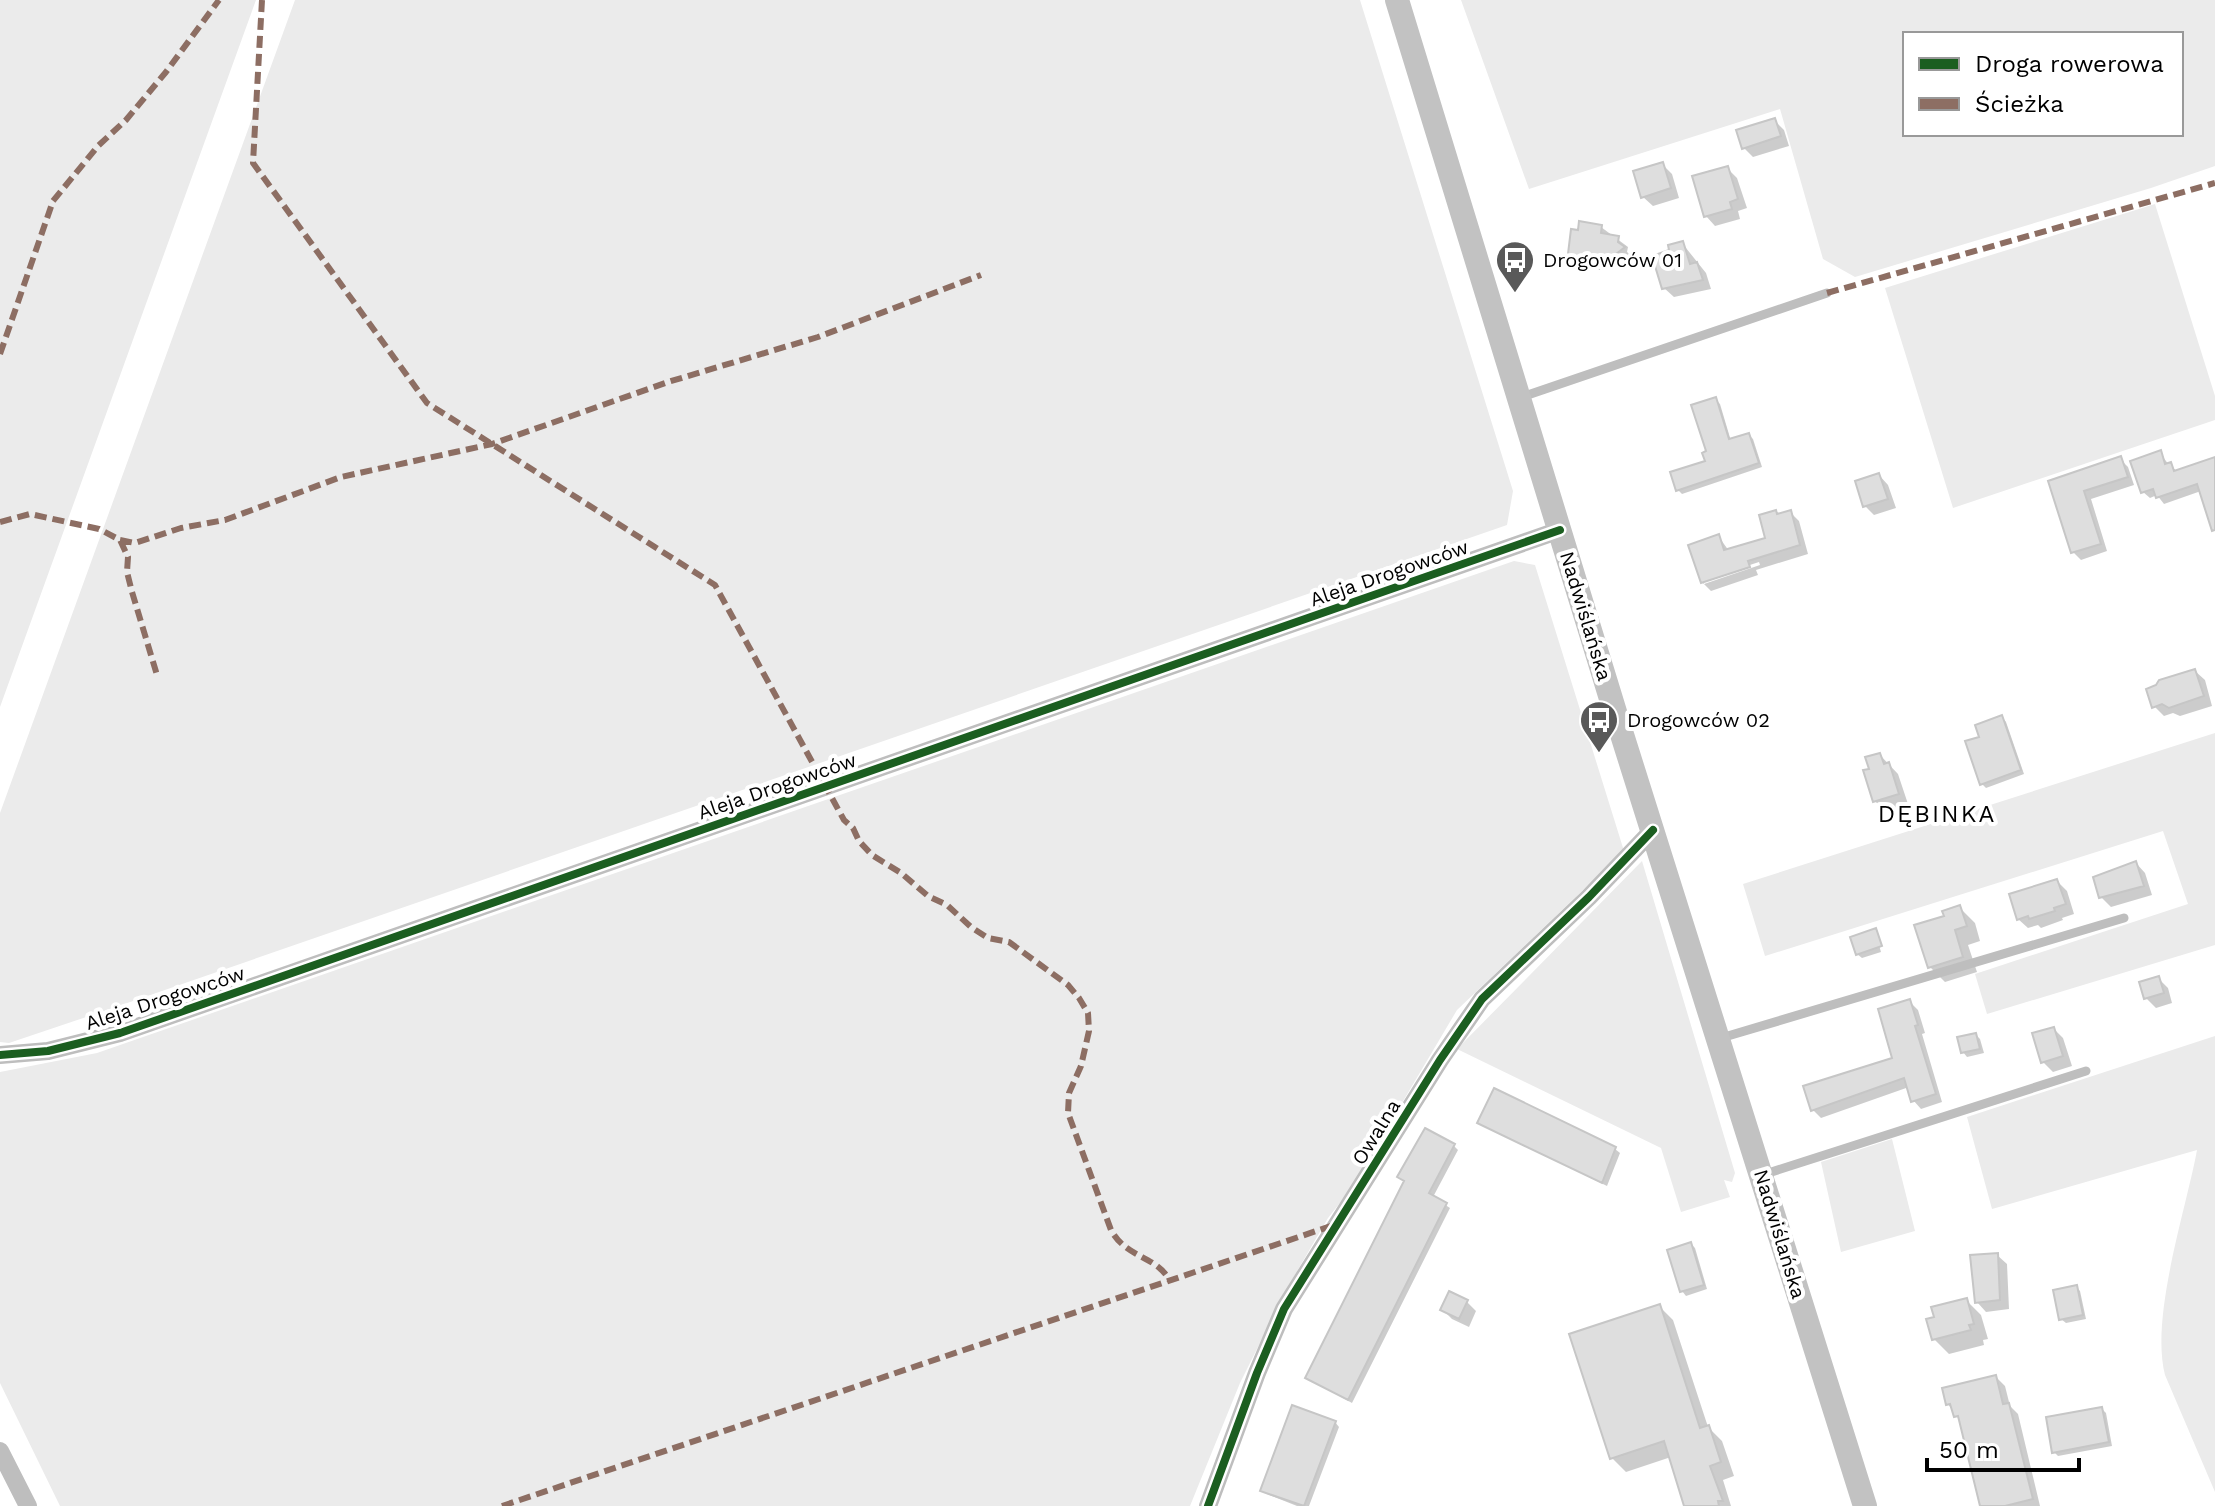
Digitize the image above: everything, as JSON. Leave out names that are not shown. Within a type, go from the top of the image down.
[{"type":"main road","name":"Nadwiślańska","points":[[1397,0],[1865,1506]]},
{"type":"street","name":"Aleja Drogowców","points":[[0,1055],[48,1051],[120,1033],[1560,530]]},
{"type":"street","name":"Owalna","points":[[1208,1506],[1284,1309],[1440,1060],[1482,999],[1589,897],[1653,830]]},
{"type":"street","points":[[0,1451],[28,1506]]},
{"type":"lane","points":[[1519,398],[1827,293]]},
{"type":"lane","points":[[1719,1039],[2124,918]]},
{"type":"lane","points":[[1762,1175],[2086,1071]]},
{"type":"shaded area","points":[[0,0],[256,0],[0,707]]},
{"type":"shaded area","points":[[295,0],[1360,0],[1513,491],[1507,525],[107,1010],[9,1043],[0,1042],[0,813]]},
{"type":"shaded area","points":[[1461,0],[2215,0],[2215,166],[1855,277],[1823,259],[1780,109],[1529,189]]},
{"type":"shaded area","points":[[2155,204],[2215,396],[2215,420],[1953,508],[1885,288]]},
{"type":"shaded area","points":[[1514,561],[1535,565],[1624,851],[1457,1010],[1351,1189],[1328,1218],[1289,1285],[1240,1383],[1190,1506],[60,1506],[0,1383],[0,1072],[97,1053]]},
{"type":"shaded area","points":[[2215,733],[2215,945],[1987,1014],[1975,974],[2188,904],[2163,831],[1765,956],[1743,884]]},
{"type":"shaded area","points":[[1642,861],[1735,1173],[1732,1182],[1724,1180],[1730,1197],[1681,1212],[1661,1148],[1457,1049]]},
{"type":"shaded area","points":[[2215,1036],[2215,1492],[2165,1375],[2162,1351],[2162,1324],[2171,1263],[2197,1150],[1992,1209],[1967,1117]]},
{"type":"shaded area","points":[[1892,1139],[1915,1231],[1841,1252],[1821,1162]]},
{"type":"building","points":[[1775,118],[1781,136],[1742,149],[1736,130]]},
{"type":"building","points":[[1663,162],[1671,188],[1641,198],[1633,171]]},
{"type":"building","points":[[1728,166],[1738,199],[1730,202],[1732,209],[1704,217],[1692,176]]},
{"type":"building","points":[[1579,221],[1602,225],[1601,233],[1619,236],[1618,242],[1625,247],[1616,254],[1615,260],[1592,257],[1591,262],[1574,260],[1575,255],[1568,254],[1571,229],[1578,230]]},
{"type":"building","points":[[1683,241],[1690,264],[1697,262],[1703,280],[1662,289],[1652,256],[1669,250],[1668,245]]},
{"type":"building","points":[[1716,397],[1729,439],[1749,433],[1759,463],[1676,491],[1670,472],[1705,461],[1702,453],[1706,451],[1691,405]]},
{"type":"building","points":[[2161,450],[2165,464],[2171,462],[2174,471],[2215,457],[2215,530],[2212,531],[2197,484],[2156,498],[2153,489],[2141,493],[2130,461]]},
{"type":"building","points":[[2121,456],[2128,477],[2084,491],[2101,544],[2071,553],[2048,481]]},
{"type":"building","points":[[1879,473],[1888,499],[1863,507],[1855,481]]},
{"type":"building","points":[[1776,510],[1777,514],[1791,510],[1800,545],[1748,561],[1750,567],[1701,583],[1688,545],[1719,534],[1724,550],[1765,538],[1759,515]]},
{"type":"building","points":[[2195,669],[2204,696],[2169,708],[2162,704],[2152,708],[2146,689],[2156,685],[2159,680]]},
{"type":"building","points":[[2002,715],[2021,770],[1980,785],[1965,741],[1979,737],[1975,725]]},
{"type":"building","points":[[1880,753],[1884,764],[1889,762],[1899,794],[1873,802],[1863,770],[1869,769],[1865,757]]},
{"type":"building","points":[[2136,861],[2144,886],[2099,898],[2093,877]]},
{"type":"building","points":[[2057,879],[2066,904],[2054,908],[2055,911],[2017,920],[2009,894]]},
{"type":"building","points":[[1960,905],[1967,926],[1955,930],[1963,957],[1928,968],[1914,925],[1944,916],[1942,911]]},
{"type":"building","points":[[1876,928],[1882,946],[1856,955],[1850,937]]},
{"type":"building","points":[[2159,976],[2164,993],[2144,999],[2139,982]]},
{"type":"building","points":[[1910,999],[1936,1094],[1911,1102],[1904,1078],[1811,1111],[1803,1086],[1892,1058],[1878,1009]]},
{"type":"building","points":[[2054,1027],[2063,1056],[2041,1063],[2032,1033]]},
{"type":"building","points":[[1976,1033],[1980,1049],[1961,1053],[1957,1037]]},
{"type":"building","points":[[1494,1088],[1616,1147],[1602,1183],[1477,1123]]},
{"type":"building","points":[[1425,1128],[1455,1144],[1429,1193],[1447,1203],[1348,1400],[1305,1378],[1404,1181],[1397,1177]]},
{"type":"building","points":[[1691,1242],[1704,1285],[1680,1292],[1667,1250]]},
{"type":"building","points":[[1998,1253],[2000,1300],[1975,1303],[1970,1255]]},
{"type":"building","points":[[2077,1285],[2083,1315],[2059,1320],[2053,1290]]},
{"type":"building","points":[[1449,1291],[1468,1300],[1459,1319],[1440,1310]]},
{"type":"building","points":[[1967,1298],[1974,1324],[1969,1325],[1971,1330],[1932,1340],[1926,1319],[1934,1317],[1931,1307]]},
{"type":"building","points":[[1660,1304],[1700,1428],[1709,1425],[1721,1462],[1710,1466],[1723,1501],[1718,1501],[1719,1506],[1684,1506],[1664,1441],[1610,1459],[1569,1334]]},
{"type":"building","points":[[1996,1375],[2003,1404],[2009,1403],[2033,1499],[2005,1506],[1980,1506],[1958,1416],[1954,1417],[1950,1404],[1946,1405],[1942,1388]]},
{"type":"building","points":[[1292,1405],[1336,1421],[1304,1506],[1260,1491]]},
{"type":"building","points":[[2102,1407],[2109,1442],[2052,1453],[2046,1417]]},
{"type":"marked path","points":[[0,354],[53,201],[166,72],[219,0]]},
{"type":"marked path","points":[[262,0],[253,163],[427,403],[715,585],[844,820],[872,855],[901,873],[928,896],[947,905],[988,938],[1009,942],[1068,985],[1079,998],[1088,1013],[1089,1031],[1081,1066],[1069,1093],[1068,1113],[1111,1230],[1125,1247],[1157,1266],[1170,1281]]},
{"type":"marked path","points":[[1827,293],[2215,183]]},
{"type":"marked path","points":[[120,540],[135,543],[181,528],[225,520],[341,477],[492,444],[668,382],[818,337],[981,275]]},
{"type":"marked path","points":[[0,522],[30,514],[99,529],[120,540],[128,557],[127,572],[157,675]]},
{"type":"marked path","points":[[502,1506],[1337,1224]]},
{"type":"cycle path","points":[[0,1055],[48,1051],[120,1033],[1560,530]]},
{"type":"cycle path","points":[[1208,1506],[1284,1309],[1440,1060],[1482,999],[1589,897],[1653,830]]},
{"type":"place","name":"Drogowców 01","points":[[1515,294]]},
{"type":"place","name":"Drogowców 02","points":[[1599,754]]},
{"type":"district","name":"DĘBINKA","points":[[1937,814]]}]
